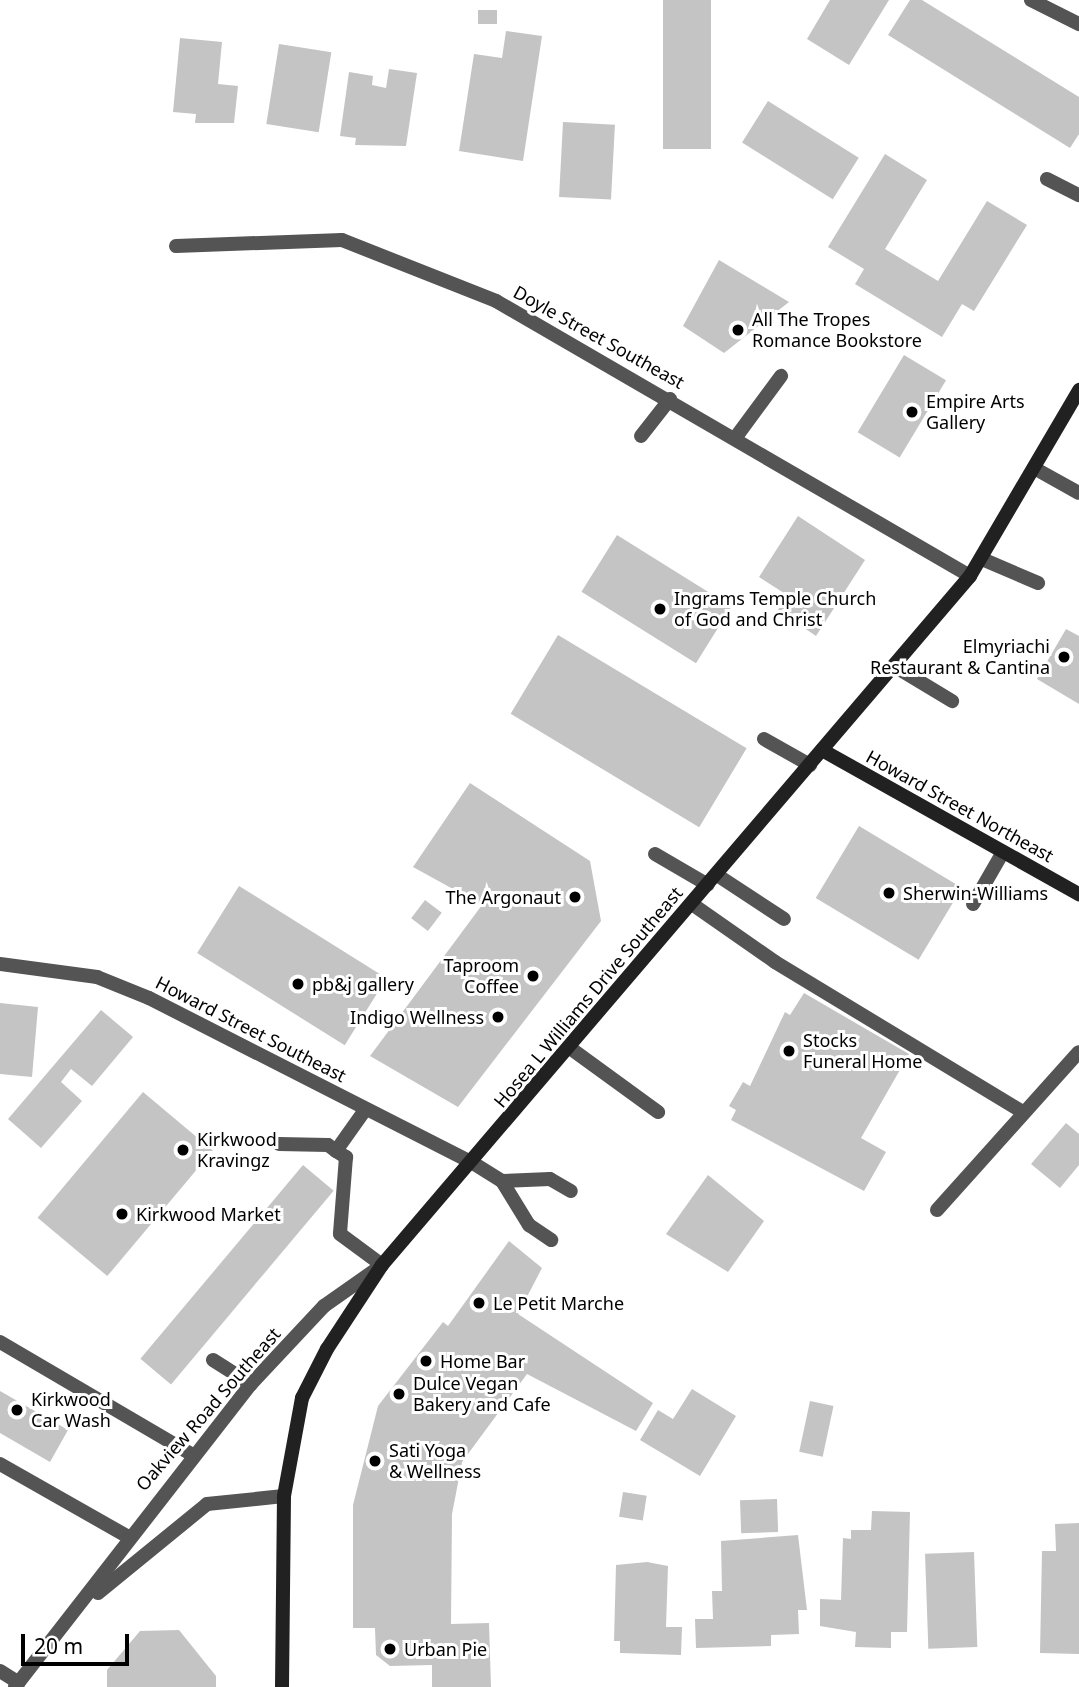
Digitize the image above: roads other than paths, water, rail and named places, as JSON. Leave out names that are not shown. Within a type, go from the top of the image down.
[{"type":"street","points":[[1031,0],[1079,24]]},
{"type":"street","points":[[1047,179],[1079,195]]},
{"type":"street","name":"Doyle Street Southeast","points":[[176,246],[342,240],[496,301],[736,437],[970,576]]},
{"type":"street","points":[[736,437],[781,376]]},
{"type":"street","name":"Hosea L Williams Drive Southeast","points":[[282,1687],[284,1496],[302,1398],[382,1265],[473,1163],[970,576],[1079,390]]},
{"type":"street","points":[[641,436],[670,399]]},
{"type":"street","points":[[1034,468],[1079,493]]},
{"type":"street","points":[[982,559],[1038,583]]},
{"type":"street","points":[[894,666],[952,701]]},
{"type":"street","points":[[764,739],[810,765]]},
{"type":"street","name":"Howard Street Northeast","points":[[822,750],[1079,894]]},
{"type":"street","points":[[973,904],[1003,852]]},
{"type":"street","points":[[655,854],[713,880],[784,919]]},
{"type":"street","points":[[692,904],[775,962],[1024,1113]]},
{"type":"street","name":"Howard Street Southeast","points":[[0,964],[97,977],[473,1163],[502,1181]]},
{"type":"street","points":[[570,1048],[658,1112]]},
{"type":"street","points":[[937,1210],[1079,1052]]},
{"type":"street","points":[[336,1151],[365,1110]]},
{"type":"street","points":[[279,1144],[328,1144],[346,1157],[340,1234],[382,1265]]},
{"type":"street","points":[[551,1240],[529,1225],[502,1181],[550,1179],[571,1191]]},
{"type":"street","name":"Oakview Road Southeast","points":[[17,1685],[89,1600],[127,1535],[251,1384],[324,1306],[382,1265]]},
{"type":"street","points":[[0,1342],[191,1454]]},
{"type":"street","points":[[213,1360],[251,1384]]},
{"type":"street","points":[[0,1464],[127,1535]]},
{"type":"street","name":"Oakview Road Southeast","points":[[89,1600],[207,1504],[284,1496]]},
{"type":"street","points":[[0,1671],[17,1685]]},
{"type":"place","name":"All The Tropes Romance Bookstore","points":[[738,330]]},
{"type":"place","name":"Empire Arts Gallery","points":[[912,412]]},
{"type":"place","name":"Ingrams Temple Church of God and Christ","points":[[660,609]]},
{"type":"place","name":"Elmyriachi Restaurant & Cantina","points":[[1064,657]]},
{"type":"place","name":"Sherwin-Williams","points":[[889,893]]},
{"type":"place","name":"The Argonaut","points":[[575,897]]},
{"type":"place","name":"Taproom Coffee","points":[[533,976]]},
{"type":"place","name":"pb&j gallery","points":[[298,984]]},
{"type":"place","name":"Indigo Wellness","points":[[498,1017]]},
{"type":"place","name":"Stocks Funeral Home","points":[[789,1051]]},
{"type":"place","name":"Kirkwood Kravingz","points":[[183,1150]]},
{"type":"place","name":"Kirkwood Market","points":[[122,1214]]},
{"type":"place","name":"Le Petit Marche","points":[[479,1303]]},
{"type":"place","name":"Home Bar","points":[[426,1361]]},
{"type":"place","name":"Dulce Vegan Bakery and Cafe","points":[[399,1394]]},
{"type":"place","name":"Kirkwood Car Wash","points":[[17,1410]]},
{"type":"place","name":"Sati Yoga & Wellness","points":[[375,1461]]},
{"type":"place","name":"Urban Pie","points":[[390,1649]]}]
